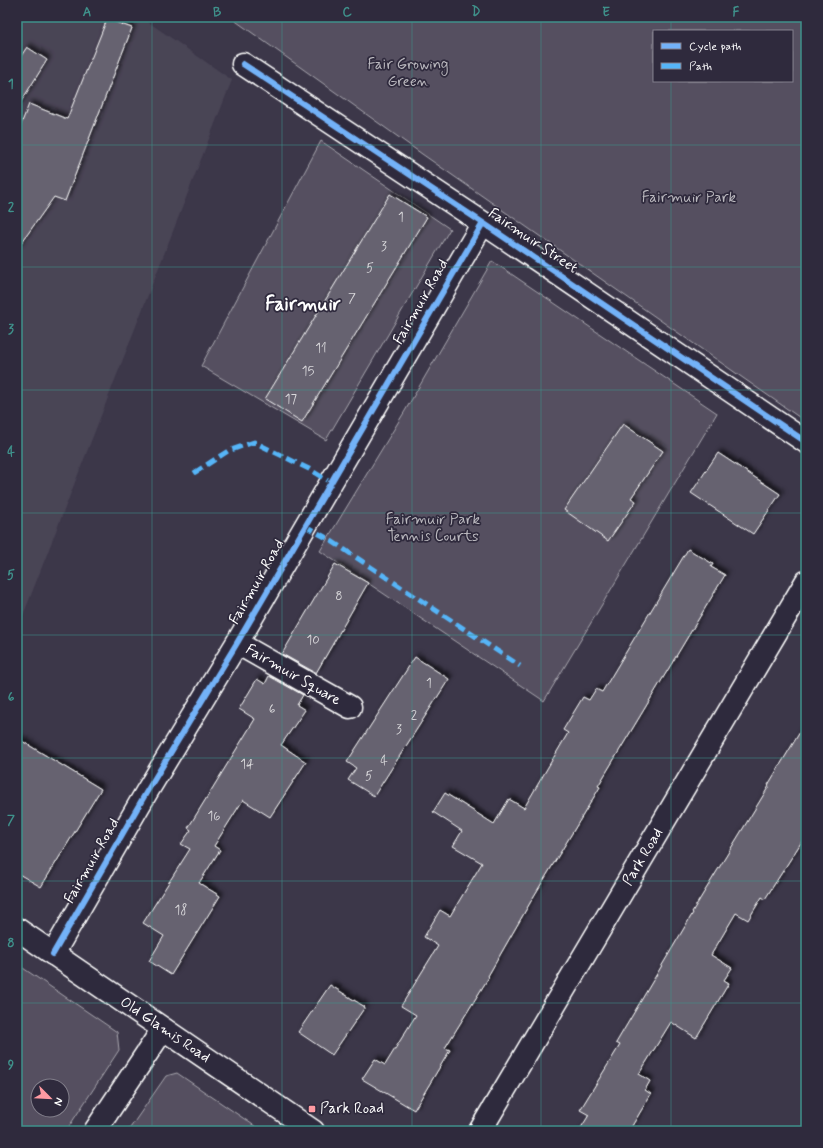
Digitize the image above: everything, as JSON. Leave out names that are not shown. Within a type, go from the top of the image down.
[{"type":"street","name":"Fairmuir Street","points":[[243,64],[483,222],[806,442]]},
{"type":"street","name":"Fairmuir Road","points":[[53,954],[146,793],[237,642],[483,222]]},
{"type":"street","name":"Park Road","points":[[480,1131],[806,582]]},
{"type":"street","name":"Fairmuir Square","points":[[237,642],[350,707]]},
{"type":"street","name":"Old Glamis Road","points":[[17,929],[313,1131]]},
{"type":"street","points":[[95,1131],[164,1029]]},
{"type":"shaded area","points":[[17,17],[141,17],[232,80],[17,631]]},
{"type":"green space","name":"Fairmuir Park","points":[[230,17],[806,17],[806,422],[422,154]]},
{"type":"green space","points":[[321,141],[450,229],[326,440],[201,366]]},
{"type":"green space","name":"Fairmuir Park Tennis Courts","points":[[492,261],[717,413],[544,701],[320,551],[405,411]]},
{"type":"green space","points":[[17,964],[117,1032],[119,1050],[66,1131],[17,1131]]},
{"type":"green space","points":[[177,1073],[262,1131],[128,1131],[166,1076]]},
{"type":"building","points":[[107,19],[132,28],[65,201],[54,197],[17,249],[17,135],[29,104],[67,119]]},
{"type":"building","points":[[27,47],[47,60],[17,108],[17,62]]},
{"type":"building","points":[[390,194],[427,217],[302,422],[265,399]]},
{"type":"building","points":[[623,424],[663,451],[631,498],[636,501],[608,541],[564,510]]},
{"type":"building","points":[[718,453],[780,494],[753,534],[691,493]]},
{"type":"building","points":[[688,549],[713,564],[711,567],[725,575],[598,786],[600,787],[534,896],[488,976],[489,977],[445,1048],[450,1050],[414,1110],[362,1079],[375,1059],[385,1065],[416,1015],[401,1006],[438,946],[424,937],[440,910],[450,916],[482,863],[453,846],[462,831],[433,812],[445,793],[494,824],[509,799],[524,808],[568,733],[563,730],[583,697],[589,700],[596,689],[602,692]]},
{"type":"building","points":[[335,564],[368,583],[316,673],[282,654]]},
{"type":"building","points":[[415,657],[449,679],[374,796],[348,780],[356,768],[347,762]]},
{"type":"building","points":[[269,676],[303,695],[297,705],[305,710],[281,745],[306,762],[270,817],[243,800],[214,846],[220,850],[199,883],[220,896],[171,975],[149,961],[164,936],[143,923],[190,849],[181,844],[191,830],[188,828],[255,719],[239,709],[257,679],[265,684]]},
{"type":"building","points":[[806,722],[806,835],[765,899],[762,897],[748,920],[736,913],[711,955],[732,968],[724,980],[729,983],[696,1038],[671,1022],[639,1074],[650,1081],[645,1090],[651,1094],[629,1131],[579,1131],[589,1115],[580,1110],[620,1045],[616,1043],[693,913],[692,912],[769,786],[768,785]]},
{"type":"building","points":[[17,738],[101,789],[41,887],[17,873]]},
{"type":"building","points":[[330,985],[365,1007],[332,1055],[298,1032]]},
{"type":"marked path","points":[[194,473],[228,451],[254,442],[309,469],[330,482]]},
{"type":"marked path","points":[[305,526],[327,538],[520,666]]},
{"type":"cycle path","points":[[243,64],[483,223],[806,442]]},
{"type":"cycle path","points":[[53,954],[146,793],[237,643],[483,223]]},
{"type":"place","name":"Park Road","points":[[312,1109]]},
{"type":"district","name":"Fairmuir","points":[[303,304]]},
{"type":"park label","name":"Fair Growing Green","points":[[408,74]]}]
